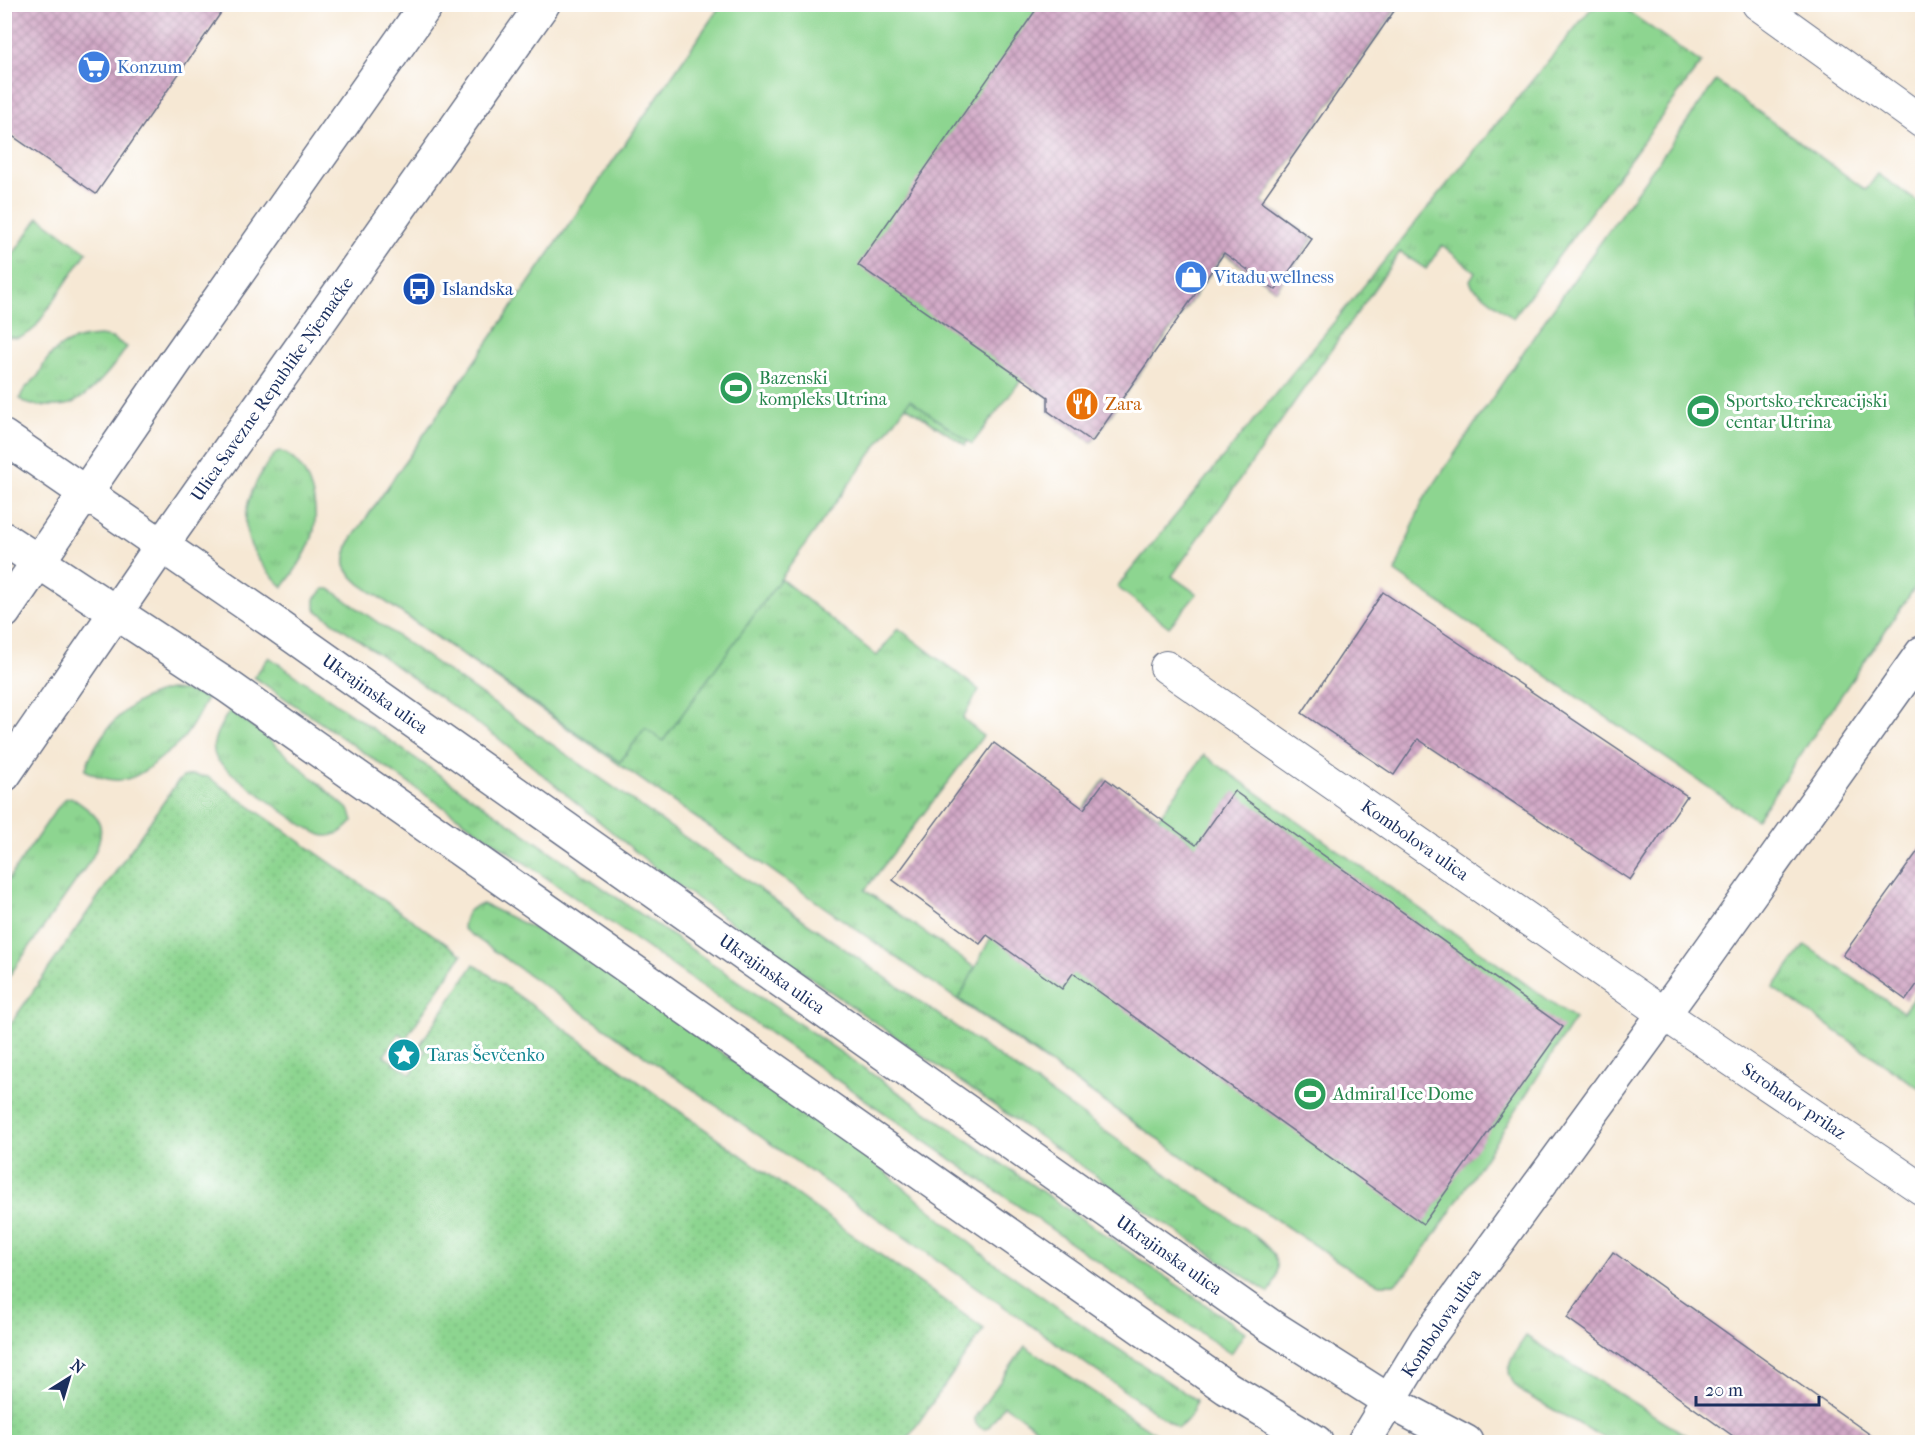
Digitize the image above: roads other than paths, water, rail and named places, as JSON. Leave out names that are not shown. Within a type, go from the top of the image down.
[{"type":"street","points":[[4,612],[175,362],[427,4]]},
{"type":"street","name":"Ulica Savezne Republike Njemačke","points":[[4,775],[162,545],[543,4]]},
{"type":"street","points":[[1758,4],[1923,122]]},
{"type":"street","name":"Ukrajinska ulica","points":[[4,437],[87,492],[1269,1325],[1389,1401],[1466,1443]]},
{"type":"street","points":[[4,539],[229,687],[1227,1388],[1316,1443]]},
{"type":"street","name":"Kombolova ulica","points":[[1364,1443],[1426,1340],[1923,653]]},
{"type":"street","name":"Kombolova ulica","points":[[1166,667],[1664,1014]]},
{"type":"street","name":"Strohalov prilaz","points":[[1664,1014],[1923,1189]]},
{"type":"place","name":"Konzum","points":[[94,67]]},
{"type":"place","name":"Vitadu wellness","points":[[1191,277]]},
{"type":"place","name":"Islandska","points":[[419,289]]},
{"type":"place","name":"Bazenski kompleks Utrina","points":[[736,388]]},
{"type":"place","name":"Zara","points":[[1082,404]]},
{"type":"place","name":"Sportsko-rekreacijski centar Utrina","points":[[1703,411]]},
{"type":"place","name":"Taras Ševčenko","points":[[404,1055]]},
{"type":"place","name":"Admiral Ice Dome","points":[[1310,1094]]}]
